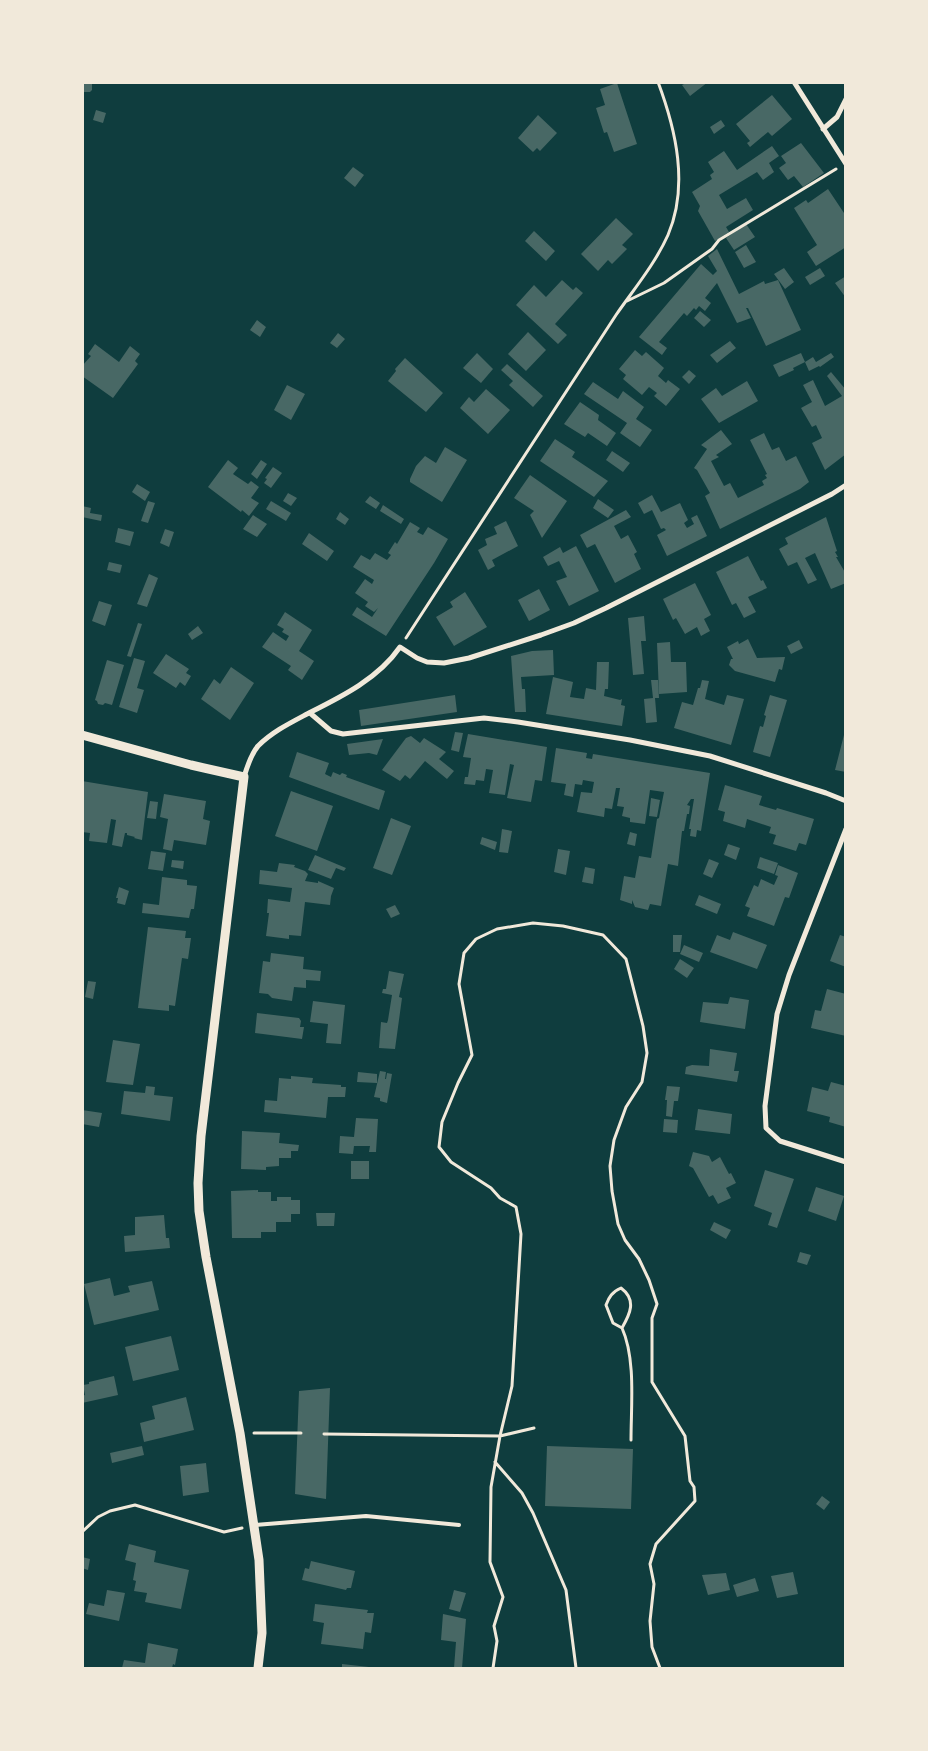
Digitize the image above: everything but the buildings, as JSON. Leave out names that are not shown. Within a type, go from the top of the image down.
[{"type":"street","points":[[794,82],[845,164]]},
{"type":"street","points":[[823,128],[837,117],[846,99]]},
{"type":"street","points":[[258,1668],[262,1633],[260,1568],[255,1525],[240,1433],[206,1257],[199,1211],[198,1183],[201,1136],[244,777],[249,762],[257,747],[274,733],[368,680],[384,667],[400,647],[427,662],[444,662],[469,658],[574,623],[832,494],[846,485]]},
{"type":"street","points":[[310,713],[331,731],[343,734],[484,718],[630,740],[710,756],[846,801]]},
{"type":"street","points":[[82,735],[184,764],[244,777]]},
{"type":"street","points":[[846,829],[789,974],[780,1006],[765,1106],[766,1128],[780,1141],[846,1162]]},
{"type":"lane","points":[[255,1525],[366,1516],[459,1525]]},
{"type":"path","points":[[400,647],[625,302],[653,263],[668,233],[676,207],[678,153],[667,106],[658,82]]},
{"type":"path","points":[[625,302],[664,284],[712,249],[718,240],[845,164]]},
{"type":"path","points":[[493,1668],[497,1641],[494,1626],[503,1597],[490,1562],[491,1487],[500,1436],[512,1386],[521,1234],[516,1207],[500,1198],[491,1188],[476,1177],[451,1162],[439,1147],[442,1122],[472,1055],[459,984],[464,953],[476,939],[497,929],[533,923],[563,926],[603,935],[626,959],[643,1026],[647,1053],[642,1082],[626,1107],[614,1140],[610,1166],[612,1191],[618,1224],[625,1240],[649,1280],[658,1304],[652,1318],[652,1382],[684,1436],[690,1481],[694,1487],[696,1501],[656,1544],[650,1564],[654,1584],[650,1621],[652,1647],[660,1668]]},
{"type":"path","points":[[622,1328],[630,1314],[630,1302],[627,1293],[621,1288],[614,1291],[606,1305],[613,1323],[622,1328],[627,1340],[630,1359],[631,1440]]},
{"type":"path","points":[[324,1434],[500,1436],[534,1428]]},
{"type":"path","points":[[240,1433],[301,1433]]},
{"type":"path","points":[[495,1461],[522,1493],[533,1513],[566,1590],[576,1668]]},
{"type":"path","points":[[82,1532],[98,1517],[110,1511],[135,1505],[224,1532],[255,1525]]}]
